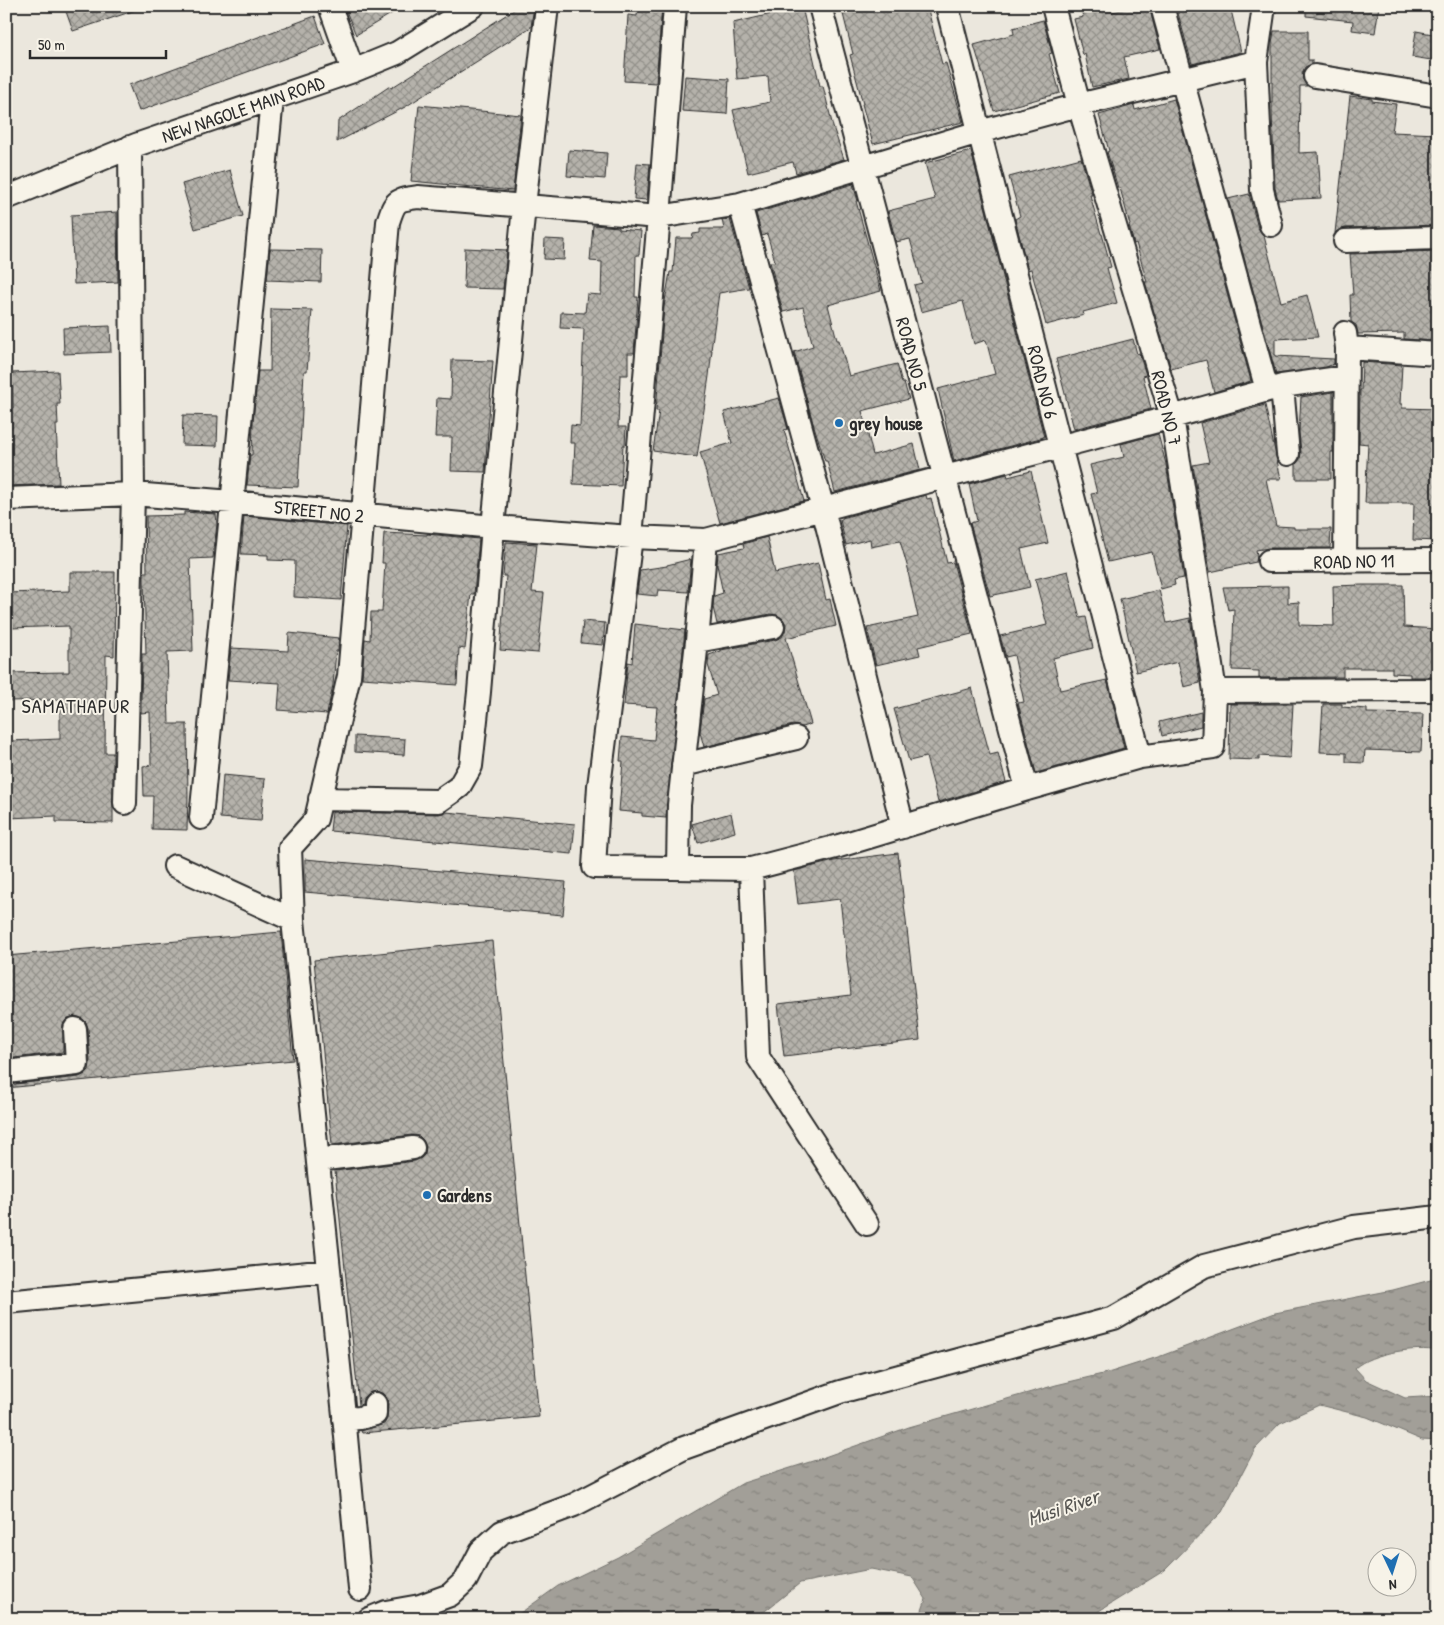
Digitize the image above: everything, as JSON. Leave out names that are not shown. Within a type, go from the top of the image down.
[{"type":"street","points":[[330,6],[353,71]]},
{"type":"street","name":"NEW NAGOLE MAIN ROAD","points":[[6,198],[130,147],[353,71],[397,53],[472,6]]},
{"type":"street","points":[[320,799],[439,801],[458,788],[471,766],[524,206],[547,6]]},
{"type":"street","points":[[676,6],[631,537],[599,786],[594,867],[751,869],[839,846],[1140,757]]},
{"type":"street","name":"ROAD NO 5","points":[[820,6],[1027,789]]},
{"type":"street","name":"ROAD NO 6","points":[[947,6],[1140,757]]},
{"type":"street","name":"ROAD NO 7","points":[[1054,6],[1079,105],[1172,417],[1215,691],[1213,747],[1140,757]]},
{"type":"street","points":[[1162,6],[1182,80],[1274,388],[1288,454]]},
{"type":"street","points":[[1264,6],[1256,62],[1262,190],[1271,225]]},
{"type":"street","points":[[360,1589],[329,1271],[333,1234],[318,1160],[293,920],[290,848],[316,819],[349,676],[388,222],[393,206],[400,199],[418,197],[659,217],[740,204],[979,132],[1079,105],[1256,62]]},
{"type":"street","points":[[1315,76],[1438,96]]},
{"type":"street","points":[[201,818],[272,99]]},
{"type":"street","points":[[125,803],[133,494],[130,147]]},
{"type":"street","points":[[740,204],[823,509],[903,827]]},
{"type":"street","points":[[1345,241],[1438,238]]},
{"type":"street","points":[[1345,561],[1346,340],[1438,354]]},
{"type":"street","name":"STREET NO 2","points":[[6,499],[133,494],[493,527],[631,537],[706,540],[1060,447],[1274,388],[1346,377]]},
{"type":"street","points":[[678,868],[679,805],[706,540]]},
{"type":"street","name":"ROAD NO 11","points":[[1270,561],[1438,560]]},
{"type":"street","points":[[697,641],[773,627]]},
{"type":"street","points":[[1215,691],[1438,690]]},
{"type":"street","points":[[683,766],[796,738]]},
{"type":"street","points":[[176,866],[293,920]]},
{"type":"street","points":[[751,869],[758,1057],[867,1224]]},
{"type":"street","points":[[6,1072],[77,1064],[75,1029]]},
{"type":"street","points":[[318,1160],[412,1148]]},
{"type":"street","points":[[369,1619],[386,1612],[420,1606],[450,1595],[466,1580],[481,1551],[502,1532],[574,1505],[684,1448],[840,1392],[1114,1318],[1204,1266],[1354,1227],[1438,1217]]},
{"type":"street","points":[[6,1302],[329,1271]]},
{"type":"street","points":[[344,1419],[360,1418],[375,1414],[375,1404]]},
{"type":"water","name":"Musi River","points":[[1438,1278],[1438,1351],[1418,1349],[1394,1352],[1372,1358],[1355,1368],[1366,1380],[1405,1398],[1438,1396],[1438,1441],[1422,1440],[1367,1417],[1319,1405],[1280,1423],[1255,1449],[1222,1512],[1165,1570],[1086,1619],[919,1619],[926,1599],[912,1577],[871,1569],[800,1583],[755,1619],[512,1619],[558,1586],[618,1557],[743,1483],[816,1460],[909,1427],[1056,1385],[1111,1372],[1161,1356],[1275,1313],[1393,1290]]},
{"type":"building","points":[[64,6],[139,6],[139,9],[73,31]]},
{"type":"building","points":[[354,6],[404,6],[356,35],[346,11]]},
{"type":"building","points":[[520,6],[534,6],[531,27],[405,107],[337,142],[338,121],[390,86],[391,88]]},
{"type":"building","points":[[638,6],[662,6],[656,83],[624,81],[628,15],[637,16]]},
{"type":"building","points":[[841,6],[927,6],[942,64],[946,63],[963,122],[873,144],[850,55],[853,54]]},
{"type":"building","points":[[1080,6],[1109,6],[1112,12],[1149,6],[1160,49],[1124,57],[1129,79],[1092,87],[1085,54],[1083,55],[1074,19],[1083,17]]},
{"type":"building","points":[[1176,6],[1230,6],[1241,52],[1192,64]]},
{"type":"building","points":[[1306,6],[1379,6],[1375,33],[1352,30],[1353,21],[1306,16]]},
{"type":"building","points":[[802,7],[820,86],[823,86],[833,127],[844,159],[796,173],[793,162],[748,173],[733,110],[770,102],[768,76],[737,79],[733,23]]},
{"type":"building","points":[[315,16],[325,44],[139,111],[129,85]]},
{"type":"building","points":[[1043,20],[1052,53],[1049,54],[1060,93],[994,111],[974,45],[1014,34],[1013,28]]},
{"type":"building","points":[[1274,31],[1308,31],[1308,60],[1312,60],[1312,64],[1305,67],[1302,73],[1303,80],[1307,86],[1300,86],[1299,153],[1318,152],[1321,198],[1278,200],[1275,188],[1272,113],[1272,44]]},
{"type":"building","points":[[1416,31],[1438,35],[1438,61],[1412,57]]},
{"type":"building","points":[[685,76],[729,79],[727,114],[682,111]]},
{"type":"building","points":[[1350,96],[1396,104],[1392,132],[1438,134],[1438,225],[1345,228],[1335,233]]},
{"type":"building","points":[[1174,99],[1251,381],[1214,392],[1206,360],[1171,369],[1145,282],[1147,282],[1136,243],[1134,244],[1120,188],[1118,188],[1107,152],[1109,151],[1099,115],[1134,105],[1135,110]]},
{"type":"building","points":[[419,105],[521,115],[513,191],[411,181]]},
{"type":"building","points":[[569,150],[607,153],[605,179],[567,176]]},
{"type":"building","points":[[971,151],[1044,437],[954,461],[938,389],[995,374],[986,340],[974,344],[963,301],[921,312],[914,285],[922,283],[910,239],[896,242],[888,211],[935,199],[925,163]]},
{"type":"building","points":[[1081,158],[1111,267],[1107,268],[1117,303],[1083,312],[1084,315],[1046,325],[1031,269],[1028,270],[1015,219],[1020,216],[1009,177]]},
{"type":"building","points":[[637,163],[650,164],[647,200],[634,199]]},
{"type":"building","points":[[230,170],[243,216],[195,229],[182,184]]},
{"type":"building","points":[[853,184],[881,291],[828,305],[849,376],[897,364],[909,399],[862,411],[873,455],[914,444],[920,470],[835,492],[827,461],[825,461],[813,423],[794,352],[813,346],[803,307],[783,312],[770,262],[775,261],[767,234],[762,236],[756,213]]},
{"type":"building","points":[[1249,194],[1258,228],[1264,236],[1281,302],[1307,295],[1318,337],[1275,339],[1275,356],[1334,359],[1334,364],[1326,367],[1276,374],[1228,199]]},
{"type":"building","points":[[117,212],[118,282],[74,284],[71,215]]},
{"type":"building","points":[[730,219],[749,288],[719,293],[697,457],[653,451],[659,411],[656,411],[664,307],[670,272],[673,272],[676,238],[692,238],[693,234],[700,233],[700,229],[724,229],[722,220]]},
{"type":"building","points":[[593,225],[641,231],[639,255],[636,255],[635,297],[638,297],[634,353],[628,353],[628,375],[620,375],[618,427],[626,427],[621,486],[573,484],[575,443],[570,443],[571,425],[580,426],[584,329],[560,328],[561,312],[585,313],[587,294],[601,295],[602,262],[590,261]]},
{"type":"building","points":[[545,239],[565,240],[564,260],[544,259]]},
{"type":"building","points":[[465,248],[507,250],[503,289],[464,288]]},
{"type":"building","points":[[270,249],[322,250],[321,282],[267,280]]},
{"type":"building","points":[[1438,251],[1438,341],[1404,339],[1404,333],[1358,334],[1356,325],[1351,322],[1350,295],[1353,295],[1350,254]]},
{"type":"building","points":[[271,309],[312,310],[307,371],[304,371],[298,487],[247,485],[250,455],[252,455],[258,371],[270,371]]},
{"type":"building","points":[[110,326],[111,352],[64,354],[63,328]]},
{"type":"building","points":[[1133,339],[1146,375],[1143,376],[1151,409],[1074,429],[1056,359]]},
{"type":"building","points":[[452,360],[493,361],[485,472],[451,471],[452,437],[435,437],[437,398],[451,399]]},
{"type":"building","points":[[1362,362],[1402,365],[1400,404],[1402,404],[1402,408],[1438,409],[1438,541],[1413,540],[1414,503],[1365,503],[1368,444],[1359,443]]},
{"type":"building","points":[[58,371],[60,404],[57,404],[58,425],[56,425],[59,484],[7,486],[6,428],[12,428],[12,373]]},
{"type":"building","points":[[1333,392],[1331,479],[1296,479],[1296,464],[1300,459],[1301,453],[1299,432],[1301,397]]},
{"type":"building","points":[[779,398],[788,429],[784,430],[804,501],[720,523],[700,452],[732,443],[724,412]]},
{"type":"building","points":[[1265,405],[1281,479],[1266,479],[1276,526],[1294,527],[1294,529],[1331,529],[1330,548],[1269,548],[1256,550],[1256,562],[1210,572],[1193,465],[1209,462],[1200,423]]},
{"type":"building","points":[[183,415],[218,416],[217,446],[182,445]]},
{"type":"building","points":[[1158,434],[1166,464],[1184,578],[1174,580],[1175,585],[1161,589],[1152,552],[1108,562],[1091,494],[1097,493],[1090,465],[1124,457],[1121,444]]},
{"type":"building","points":[[1031,471],[1048,543],[1021,549],[1030,587],[990,596],[970,523],[977,521],[969,484],[1007,474],[1008,477]]},
{"type":"building","points":[[926,495],[927,499],[931,498],[947,563],[953,562],[972,634],[918,647],[920,655],[876,665],[867,628],[918,617],[909,572],[900,541],[871,547],[870,539],[846,545],[840,520]]},
{"type":"building","points":[[184,512],[216,514],[217,524],[213,558],[190,559],[193,651],[167,652],[169,724],[187,724],[187,830],[152,829],[153,796],[144,796],[143,766],[151,765],[150,712],[141,713],[142,654],[146,654],[144,572],[147,572],[146,516],[184,515]]},
{"type":"building","points":[[244,516],[347,526],[341,600],[294,597],[295,561],[268,560],[268,555],[241,554]]},
{"type":"building","points":[[384,533],[427,534],[479,539],[474,594],[471,594],[465,649],[459,648],[457,685],[362,678],[365,639],[370,640],[371,612],[382,612],[385,563],[382,563]]},
{"type":"building","points":[[767,537],[775,573],[818,563],[826,600],[830,599],[836,626],[786,638],[811,724],[802,727],[793,725],[704,747],[700,732],[704,699],[717,695],[708,665],[709,655],[721,650],[775,640],[782,637],[785,631],[786,624],[783,619],[771,614],[717,624],[713,607],[714,596],[723,593],[717,565],[718,553],[744,548],[743,544]]},
{"type":"building","points":[[506,542],[537,544],[532,592],[544,593],[538,653],[500,650],[506,576],[503,576]]},
{"type":"building","points":[[691,559],[688,592],[658,590],[657,596],[637,594],[640,570],[667,566]]},
{"type":"building","points":[[1068,571],[1080,618],[1086,617],[1093,648],[1053,658],[1060,690],[1107,680],[1124,748],[1036,773],[1018,703],[1024,702],[1014,655],[1006,657],[1000,636],[1047,625],[1035,579]]},
{"type":"building","points":[[70,572],[115,572],[114,656],[106,655],[105,753],[113,753],[113,823],[56,822],[56,816],[8,818],[6,781],[9,781],[10,741],[60,739],[60,700],[6,701],[6,673],[69,672],[69,626],[11,628],[10,610],[7,610],[7,593],[70,591]]},
{"type":"building","points":[[1403,585],[1404,627],[1438,629],[1438,677],[1410,677],[1410,674],[1392,673],[1392,668],[1343,668],[1343,677],[1259,678],[1259,671],[1232,670],[1234,609],[1228,610],[1223,587],[1288,586],[1288,603],[1299,602],[1299,625],[1334,626],[1333,586]]},
{"type":"building","points":[[1159,590],[1167,623],[1190,618],[1200,683],[1184,687],[1178,662],[1136,672],[1120,599]]},
{"type":"building","points":[[583,621],[605,623],[603,645],[581,643]]},
{"type":"building","points":[[635,624],[685,630],[666,818],[642,816],[642,813],[619,811],[623,761],[620,761],[622,737],[654,740],[657,707],[624,705],[628,662],[632,663]]},
{"type":"building","points":[[289,633],[339,638],[327,714],[278,710],[280,683],[228,680],[231,648],[288,651]]},
{"type":"building","points":[[972,688],[990,755],[998,753],[1006,782],[938,802],[926,757],[909,761],[894,709]]},
{"type":"building","points":[[1230,704],[1293,704],[1290,758],[1259,756],[1259,760],[1229,759]]},
{"type":"building","points":[[1323,704],[1342,704],[1342,707],[1367,709],[1367,713],[1423,714],[1421,752],[1365,750],[1364,763],[1346,762],[1346,753],[1320,752]]},
{"type":"building","points":[[1201,712],[1201,726],[1162,736],[1159,722]]},
{"type":"building","points":[[355,736],[405,739],[404,755],[355,752]]},
{"type":"building","points":[[223,775],[265,779],[261,821],[220,818]]},
{"type":"building","points":[[332,812],[439,814],[446,812],[575,824],[572,854],[330,831]]},
{"type":"building","points":[[731,813],[735,832],[698,843],[692,824]]},
{"type":"building","points":[[898,853],[920,1040],[784,1056],[778,1004],[851,995],[840,899],[798,904],[794,871],[834,861]]},
{"type":"building","points":[[305,859],[566,882],[563,915],[305,892]]},
{"type":"building","points":[[281,932],[293,1060],[6,1088],[6,1085],[79,1077],[89,1070],[90,1063],[88,1028],[86,1022],[75,1016],[68,1018],[63,1024],[63,1052],[6,1059],[6,956]]},
{"type":"building","name":"Gardens","points":[[492,941],[539,1417],[362,1433],[361,1431],[384,1424],[387,1419],[388,1404],[387,1398],[382,1393],[375,1391],[368,1393],[363,1398],[362,1404],[359,1405],[335,1171],[415,1161],[425,1154],[426,1147],[419,1136],[412,1135],[332,1145],[314,960]]},
{"type":"place","name":"grey house","points":[[839,423]]},
{"type":"place","name":"Gardens","points":[[427,1195]]},
{"type":"district","name":"SAMATHAPUR","points":[[76,705]]}]
